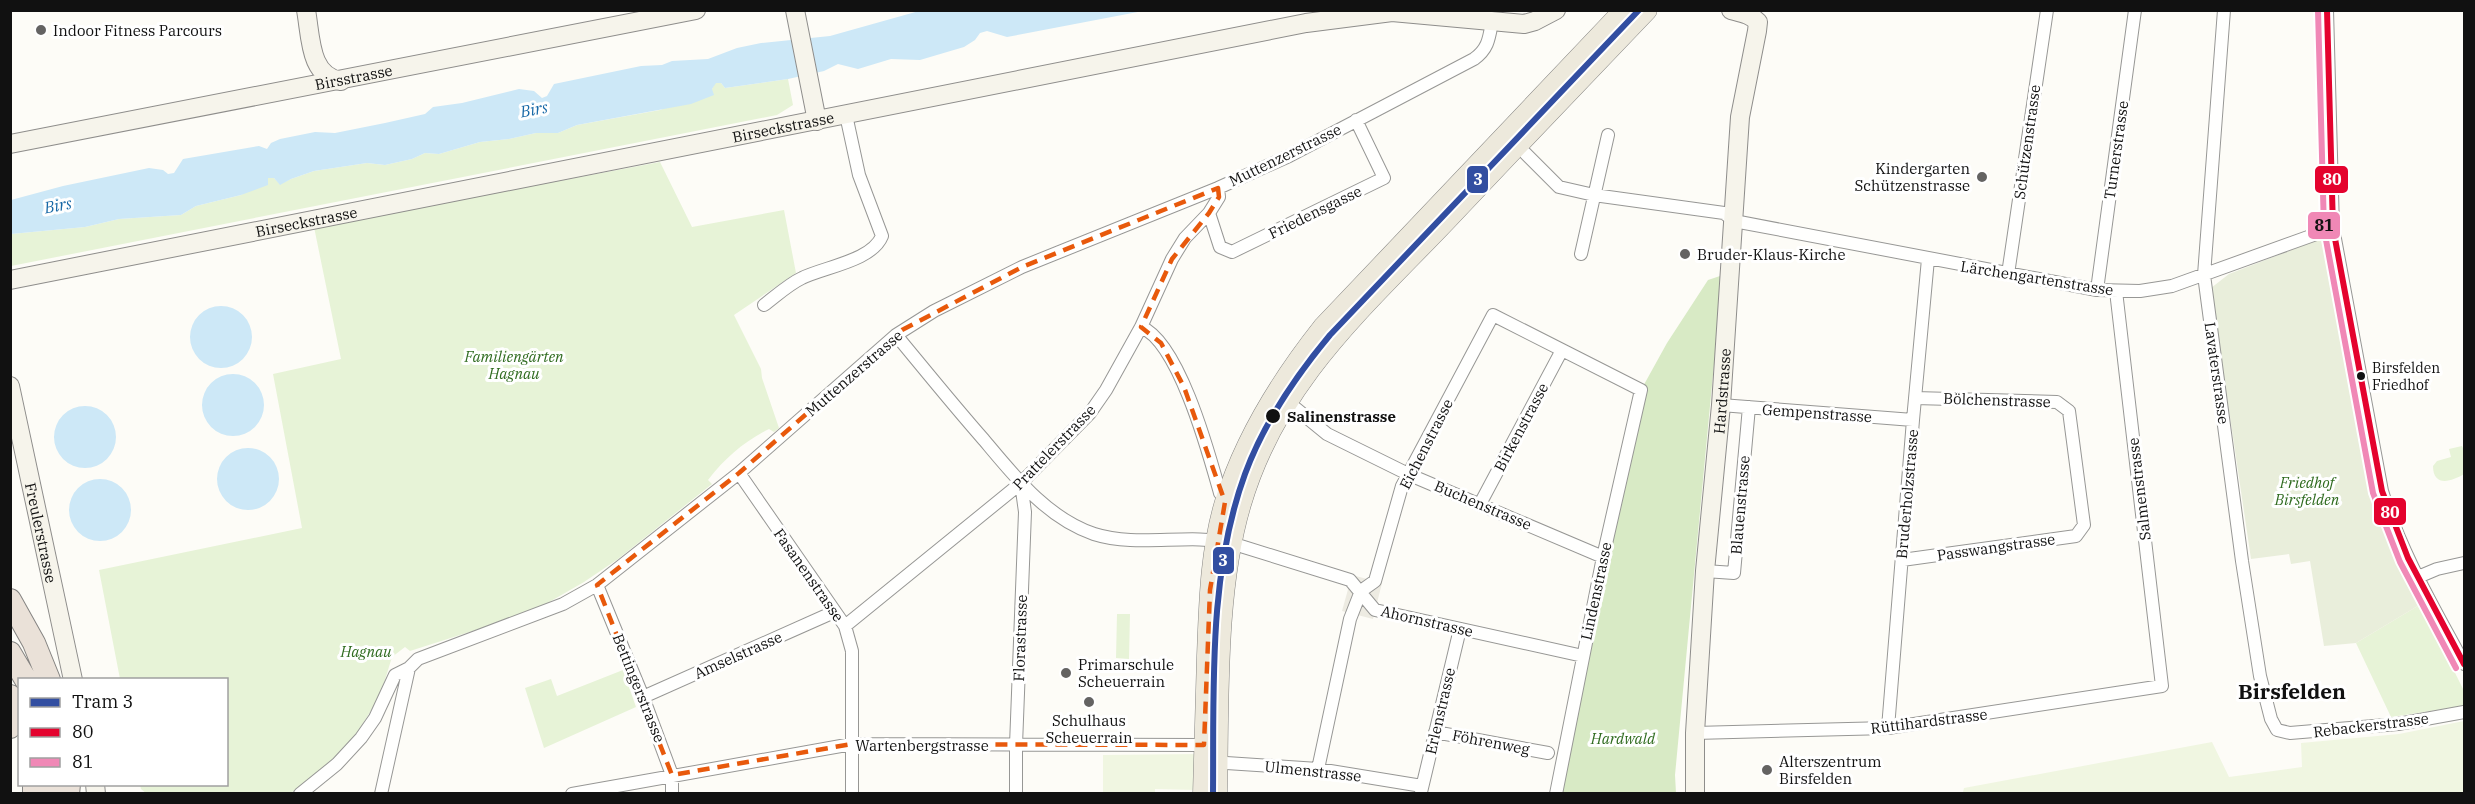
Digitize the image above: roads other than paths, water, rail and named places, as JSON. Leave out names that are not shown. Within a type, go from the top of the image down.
[{"type":"highway","points":[[10,600],[34,643],[48,678]]},
{"type":"highway","points":[[10,653],[25,678]]},
{"type":"highway","points":[[10,668],[18,685]]},
{"type":"highway","points":[[10,696],[10,727]]},
{"type":"main road","points":[[1203,794],[1222,629],[1224,542],[1233,504],[1263,447],[1295,362],[1323,327],[1624,10]]},
{"type":"main road","points":[[1281,397],[1333,338],[1647,10]]},
{"type":"main road","points":[[1208,756],[1216,794]]},
{"type":"street","points":[[306,10],[317,64],[324,74],[342,81]]},
{"type":"street","name":"Birsstrasse","points":[[10,144],[297,87],[342,81],[696,10]]},
{"type":"street","points":[[795,10],[816,114]]},
{"type":"street","name":"Birseckstrasse","points":[[10,280],[816,114],[846,115],[1225,38],[1369,13],[1420,13],[1524,24],[1556,10]]},
{"type":"street","name":"Hardstrasse","points":[[1695,794],[1695,733],[1705,571],[1721,405],[1740,117],[1758,22],[1748,14],[1731,10]]},
{"type":"street","name":"Schützenstrasse","points":[[2008,273],[2047,10]]},
{"type":"street","name":"Turnerstrasse","points":[[2097,290],[2135,10]]},
{"type":"street","name":"Lavaterstrasse","points":[[2224,10],[2204,275],[2242,561],[2260,676],[2271,719],[2277,730]]},
{"type":"street","points":[[2327,10],[2333,228],[2382,492],[2391,520],[2418,577],[2464,664]]},
{"type":"street","name":"Muttenzerstrasse","points":[[300,794],[337,764],[361,738],[375,718],[395,675],[418,659],[563,604],[597,585],[739,473],[896,335],[934,311],[1022,267],[1218,188],[1289,156],[1481,54],[1489,44],[1492,22]]},
{"type":"street","points":[[297,87],[307,80],[317,64]]},
{"type":"street","points":[[764,305],[802,278],[849,262],[879,243],[882,236],[859,175],[846,115]]},
{"type":"street","name":"Friedensgasse","points":[[1209,213],[1220,247],[1232,252],[1384,178],[1356,120]]},
{"type":"street","points":[[1581,254],[1608,135]]},
{"type":"street","name":"Lärchengartenstrasse","points":[[1525,153],[1559,187],[1594,195],[1724,213],[1734,221],[2097,290],[2116,291],[2165,287],[2333,228]]},
{"type":"street","name":"Prattelerstrasse","points":[[845,626],[1021,483],[1090,413],[1106,390],[1141,327],[1172,259],[1185,238],[1209,213],[1219,197],[1218,188]]},
{"type":"street","name":"Bruderholzstrasse","points":[[1888,728],[1913,420],[1929,259]]},
{"type":"street","name":"Salmenstrasse","points":[[2116,291],[2162,686]]},
{"type":"street","name":"Eichenstrasse","points":[[1318,769],[1350,619],[1361,591],[1375,581],[1402,486],[1410,475],[1493,315],[1641,390]]},
{"type":"street","points":[[1141,327],[1151,331],[1161,343],[1184,387],[1233,504]]},
{"type":"street","points":[[896,335],[1021,483],[1048,508],[1070,523],[1095,534],[1123,539],[1224,542]]},
{"type":"street","name":"Birkenstrasse","points":[[1480,504],[1562,350]]},
{"type":"street","name":"Freulerstrasse","points":[[10,386],[73,678]]},
{"type":"street","name":"Lindenstrasse","points":[[1556,794],[1603,556],[1641,390]]},
{"type":"street","name":"Buchenstrasse","points":[[1281,397],[1327,434],[1410,475],[1603,556]]},
{"type":"street","name":"Bölchenstrasse","points":[[1915,398],[2057,402],[2069,411],[2084,525]]},
{"type":"street","name":"Gempenstrasse","points":[[1721,405],[1913,420]]},
{"type":"street","name":"Blauenstrasse","points":[[1705,571],[1734,573],[1749,408]]},
{"type":"street","name":"Fasanenstrasse","points":[[739,473],[845,626],[852,651],[852,794]]},
{"type":"street","name":"Florastrasse","points":[[1016,794],[1025,512],[1021,483]]},
{"type":"street","name":"Passwangstrasse","points":[[1902,560],[2076,536],[2084,525]]},
{"type":"street","name":"Ahornstrasse","points":[[1224,542],[1350,580],[1375,610],[1583,657]]},
{"type":"street","points":[[2418,577],[2436,569],[2464,563]]},
{"type":"street","name":"Bettingerstrasse","points":[[597,585],[672,775],[672,794]]},
{"type":"street","name":"Amselstrasse","points":[[643,697],[834,612]]},
{"type":"street","name":"Erlenstrasse","points":[[1422,790],[1460,629]]},
{"type":"street","points":[[381,794],[408,668]]},
{"type":"street","name":"Rüttihardstrasse","points":[[1695,733],[1888,728],[2162,686]]},
{"type":"street","name":"Rebackerstrasse","points":[[2277,730],[2283,733],[2299,733],[2398,724],[2464,712]]},
{"type":"street","name":"Föhrenweg","points":[[1435,732],[1548,753]]},
{"type":"street","name":"Wartenbergstrasse","points":[[572,794],[852,744],[1016,745],[1208,756]]},
{"type":"street","name":"Ulmenstrasse","points":[[1208,756],[1318,769],[1422,790]]},
{"type":"water","name":"Birs","points":[[919,11],[1143,11],[1007,37],[987,31],[980,33],[975,40],[964,47],[920,60],[891,59],[858,69],[838,64],[824,71],[788,79],[725,88],[721,83],[716,83],[712,89],[714,95],[691,104],[577,125],[558,133],[536,133],[480,142],[439,154],[425,153],[412,159],[385,165],[367,163],[314,171],[280,185],[274,178],[268,178],[268,185],[241,195],[196,206],[181,215],[119,219],[85,227],[11,234],[11,200],[63,186],[149,168],[163,170],[168,174],[174,173],[183,159],[259,146],[267,149],[271,143],[280,139],[315,132],[335,133],[385,123],[425,114],[433,107],[462,103],[519,89],[534,91],[542,98],[547,96],[554,84],[641,66],[708,59],[737,48],[761,43],[830,36]]},
{"type":"water","points":[[221,306],[233,308],[243,315],[250,325],[252,337],[250,349],[243,359],[233,366],[221,368],[209,366],[199,359],[192,349],[190,337],[192,325],[199,315],[209,308]]},
{"type":"water","points":[[227,374],[239,374],[255,383],[262,393],[264,405],[262,417],[255,427],[239,436],[227,436],[216,431],[207,422],[202,411],[202,399],[207,388],[216,379]]},
{"type":"water","points":[[85,406],[102,411],[107,415],[111,420],[116,437],[111,454],[107,459],[102,463],[85,468],[68,463],[63,459],[59,454],[54,437],[59,420],[63,415],[68,411]]},
{"type":"water","points":[[242,448],[254,448],[270,457],[277,467],[279,479],[277,491],[270,501],[254,510],[242,510],[231,505],[222,496],[217,485],[217,473],[222,462],[231,453]]},
{"type":"water","points":[[100,479],[122,488],[131,510],[122,532],[100,541],[78,532],[69,510],[78,488]]},
{"type":"tram line","name":"3","points":[[1213,794],[1214,673],[1219,592],[1233,512],[1245,474],[1261,436],[1293,384],[1330,335],[1639,10]]},
{"type":"place","name":"Indoor Fitness Parcours","points":[[41,30]]},
{"type":"place","name":"Kindergarten Schützenstrasse","points":[[1982,177]]},
{"type":"place","name":"Bruder-Klaus-Kirche","points":[[1685,254]]},
{"type":"place","name":"Birsfelden Friedhof","points":[[2361,376]]},
{"type":"place","name":"Salinenstrasse","points":[[1273,416]]},
{"type":"place","name":"Primarschule Scheuerrain","points":[[1066,673]]},
{"type":"place","name":"Schulhaus Scheuerrain","points":[[1089,702]]},
{"type":"place","name":"Alterszentrum Birsfelden","points":[[1767,770]]},
{"type":"district","name":"Birsfelden","points":[[2292,691]]},
{"type":"park label","name":"Familiengärten Hagnau","points":[[514,364]]},
{"type":"park label","name":"Friedhof Birsfelden","points":[[2307,490]]},
{"type":"park label","name":"Hagnau","points":[[366,651]]},
{"type":"park label","name":"Hardwald","points":[[1623,738]]}]
